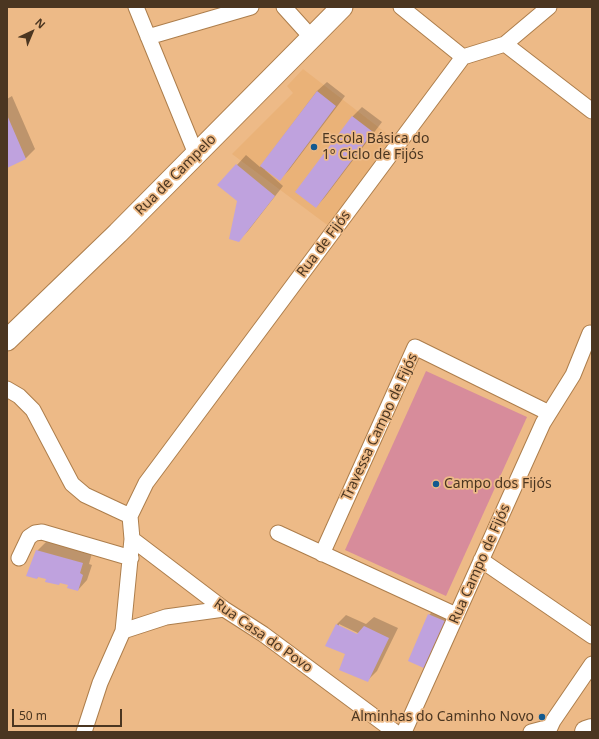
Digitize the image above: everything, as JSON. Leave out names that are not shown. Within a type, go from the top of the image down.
[{"type":"main road","name":"Rua de Campelo","points":[[7,340],[118,233],[342,7]]},
{"type":"main road","points":[[586,732],[592,730]]},
{"type":"street","points":[[136,7],[196,154]]},
{"type":"street","points":[[148,37],[251,7]]},
{"type":"street","points":[[284,7],[312,38]]},
{"type":"street","points":[[401,7],[463,57],[505,44],[549,7]]},
{"type":"street","points":[[505,44],[592,111]]},
{"type":"street","name":"Rua de Fijós","points":[[130,516],[146,483],[463,57]]},
{"type":"street","name":"Rua Campo de Fijós","points":[[404,732],[549,413],[573,375],[590,333]]},
{"type":"street","name":"Travessa Campo de Fijós","points":[[322,554],[415,347],[549,413]]},
{"type":"street","points":[[7,389],[19,396],[33,410],[72,484],[85,495],[130,516],[132,539],[131,558],[123,631],[100,683],[84,732]]},
{"type":"street","points":[[19,558],[29,537],[35,533],[42,532],[131,558]]},
{"type":"street","points":[[278,533],[456,615]]},
{"type":"street","name":"Rua Casa do Povo","points":[[132,539],[224,609],[263,634],[395,732]]},
{"type":"street","points":[[481,560],[592,636]]},
{"type":"street","points":[[123,631],[166,617],[224,609]]},
{"type":"street","points":[[531,732],[549,729],[592,664]]},
{"type":"shaded area","name":"Escola Básica do 1º Ciclo de Fijós","points":[[303,69],[395,140],[330,227],[232,154],[293,93],[287,86]]},
{"type":"shaded area","name":"Campo dos Fijós","points":[[426,371],[527,417],[446,596],[345,550]]},
{"type":"building","points":[[317,91],[336,106],[280,181],[260,166]]},
{"type":"building","points":[[7,115],[26,159],[7,168]]},
{"type":"building","points":[[352,116],[373,132],[316,208],[295,192]]},
{"type":"building","points":[[236,164],[275,196],[239,242],[229,239],[237,201],[217,185]]},
{"type":"building","points":[[36,550],[83,563],[80,573],[83,575],[78,591],[67,588],[68,585],[45,582],[46,579],[38,577],[37,579],[26,576]]},
{"type":"building","points":[[428,614],[447,622],[426,669],[408,661]]},
{"type":"building","points":[[336,624],[357,634],[364,626],[389,638],[368,682],[339,670],[345,654],[325,646]]},
{"type":"place","name":"Escola Básica do 1º Ciclo de Fijós","points":[[314,147]]},
{"type":"place","name":"Campo dos Fijós","points":[[436,484]]},
{"type":"place","name":"Alminhas do Caminho Novo","points":[[542,717]]}]
